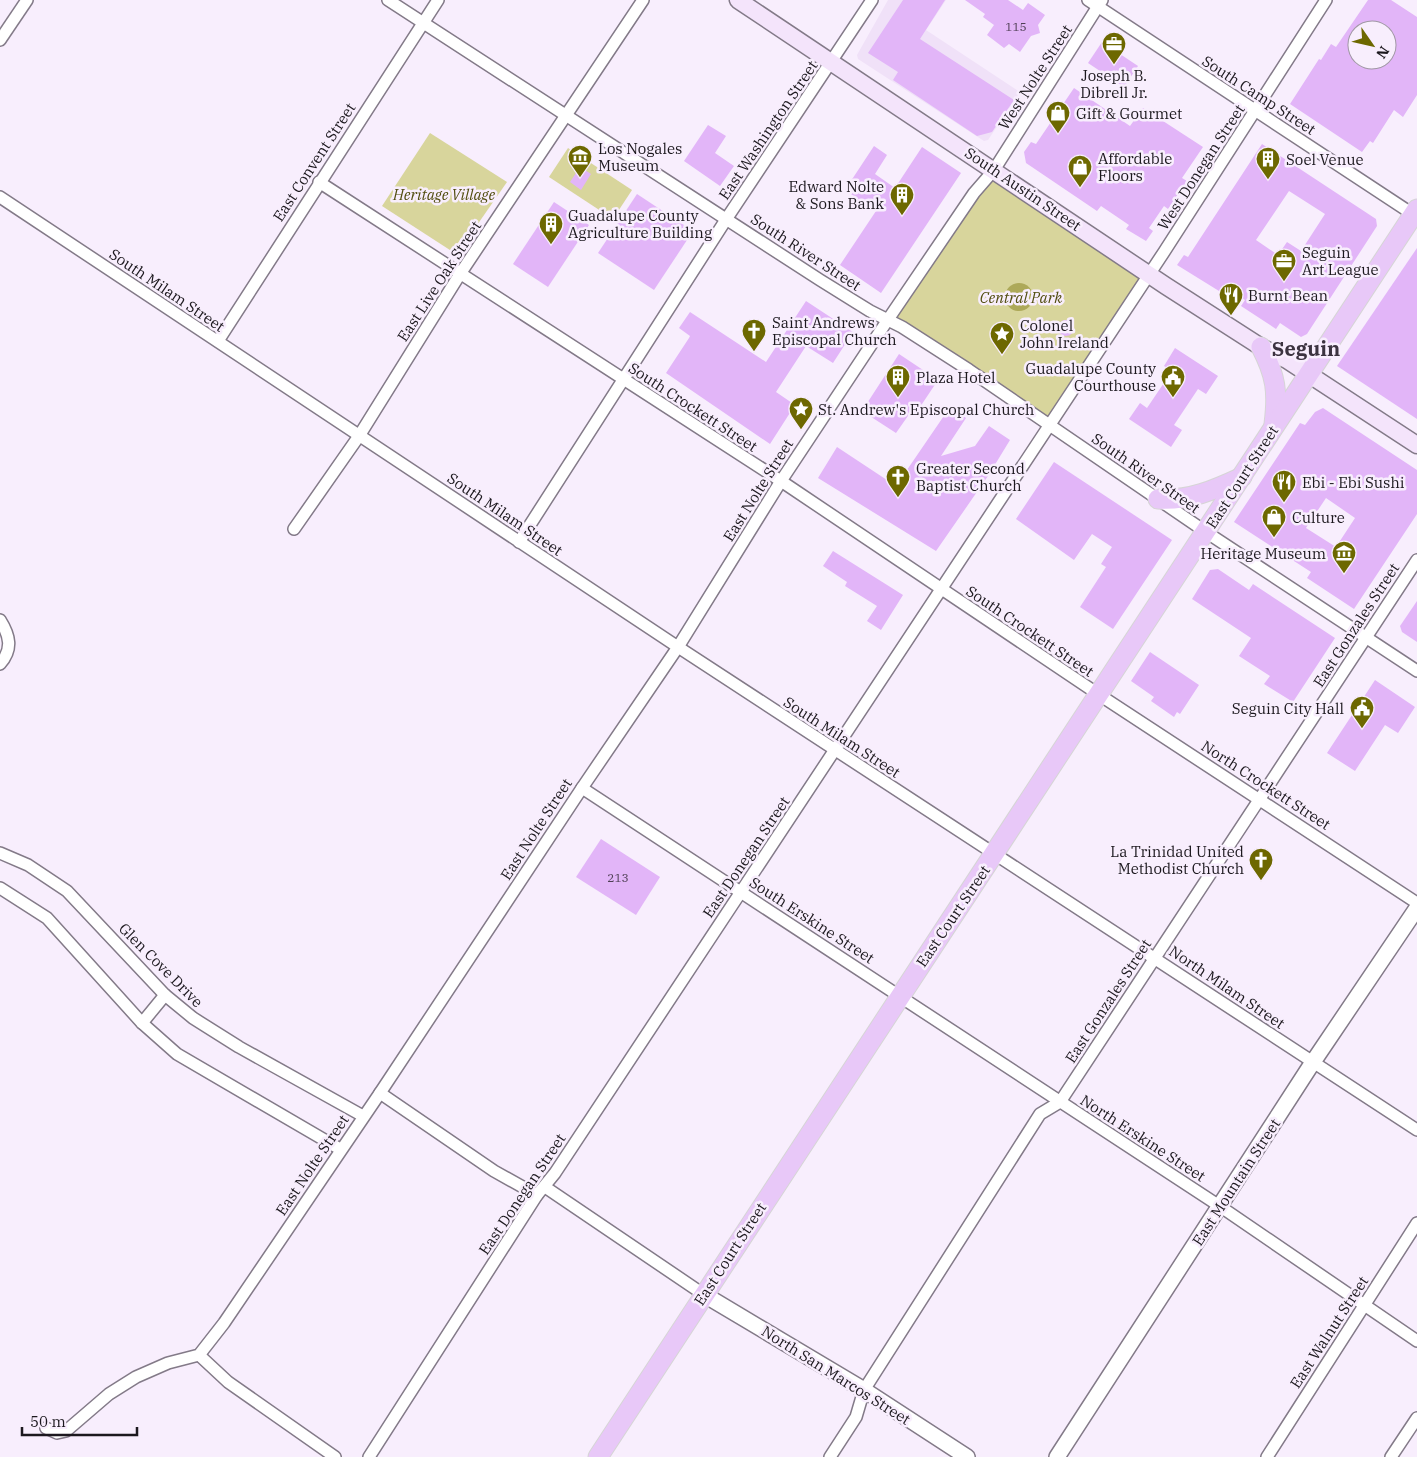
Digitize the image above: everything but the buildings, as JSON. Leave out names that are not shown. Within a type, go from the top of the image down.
[{"type":"main road","name":"South Austin Street","points":[[738,0],[1149,274],[1261,347],[1287,360],[1417,445]]},
{"type":"main road","name":"East Court Street","points":[[598,1457],[703,1294],[1416,214]]},
{"type":"main road","points":[[1261,347],[1276,382],[1277,400],[1274,429]]},
{"type":"main road","points":[[1158,500],[1176,501],[1198,495],[1243,476]]},
{"type":"street","points":[[0,40],[27,0]]},
{"type":"street","name":"South River Street","points":[[388,0],[887,321],[902,327],[1050,425],[1158,500],[1417,671]]},
{"type":"street","name":"East Convent Street","points":[[218,341],[438,0]]},
{"type":"street","name":"East Live Oak Street","points":[[294,529],[359,436],[460,274],[643,0]]},
{"type":"street","name":"East Washington Street","points":[[519,542],[606,410],[622,380],[727,218],[872,0]]},
{"type":"street","name":"West Donegan Street","points":[[1149,274],[1326,0]]},
{"type":"street","name":"South Camp Street","points":[[1096,2],[1256,110],[1416,214]]},
{"type":"street","name":"West Nolte Street","points":[[994,170],[1096,2]]},
{"type":"street","name":"East Nolte Street","points":[[200,1354],[380,1093],[678,647],[781,481],[887,321],[974,193],[994,170]]},
{"type":"street","name":"South Crockett Street","points":[[319,182],[622,380],[781,481],[1098,694]]},
{"type":"street","name":"South Milam Street","points":[[0,197],[835,751],[994,854]]},
{"type":"street","name":"East Donegan Street","points":[[369,1457],[541,1191],[835,751],[1149,274]]},
{"type":"street","name":"East Gonzales Street","points":[[830,1457],[856,1417],[864,1390],[1040,1114],[1060,1102],[1417,560]]},
{"type":"street","points":[[0,620],[7,632],[10,648],[0,664]]},
{"type":"street","name":"North Crockett Street","points":[[1098,694],[1260,798],[1417,903]]},
{"type":"street","name":"South Erskine Street","points":[[582,788],[900,995]]},
{"type":"street","name":"Glen Cove Drive","points":[[0,853],[28,865],[67,891],[165,994],[193,1018],[231,1042],[364,1116]]},
{"type":"street","name":"North Milam Street","points":[[994,854],[1155,957],[1417,1130]]},
{"type":"street","points":[[0,888],[14,894],[47,918],[142,1023],[177,1054],[340,1149]]},
{"type":"street","name":"East Mountain Street","points":[[1057,1457],[1314,1062],[1417,908]]},
{"type":"street","points":[[142,1023],[165,994]]},
{"type":"street","name":"North Erskine Street","points":[[900,995],[1221,1207],[1364,1306],[1417,1340]]},
{"type":"street","points":[[380,1093],[494,1172],[541,1191],[703,1294]]},
{"type":"street","name":"East Walnut Street","points":[[1267,1457],[1417,1222]]},
{"type":"street","name":"North San Marcos Street","points":[[703,1294],[864,1390],[967,1457]]},
{"type":"street","points":[[46,1428],[57,1433],[66,1431],[109,1394],[136,1377],[168,1363],[200,1354],[228,1382],[335,1457]]},
{"type":"street","points":[[1391,1457],[1417,1418]]},
{"type":"shaded area","points":[[888,0],[946,0],[926,30],[1020,92],[988,140],[984,141],[858,59],[857,55]]},
{"type":"shaded area","points":[[1019,283],[1029,287],[1033,297],[1029,307],[1019,311],[1009,307],[1005,297],[1009,287]]},
{"type":"green space","name":"Heritage Village","points":[[430,133],[507,182],[459,251],[453,252],[382,206]]},
{"type":"green space","points":[[568,148],[632,190],[613,219],[549,177]]},
{"type":"green space","name":"Central Park","points":[[994,170],[1149,274],[1050,425],[887,321]]},
{"type":"place","name":"Joseph B. Dibrell Jr.","points":[[1114,65]]},
{"type":"place","name":"Gift & Gourmet","points":[[1058,134]]},
{"type":"place","name":"Los Nogales Museum","points":[[580,178]]},
{"type":"place","name":"Soel Venue","points":[[1268,180]]},
{"type":"place","name":"Affordable Floors","points":[[1080,188]]},
{"type":"place","name":"Edward Nolte & Sons Bank","points":[[902,216]]},
{"type":"place","name":"Guadalupe County Agriculture Building","points":[[551,245]]},
{"type":"place","name":"Seguin Art League","points":[[1284,282]]},
{"type":"place","name":"Burnt Bean","points":[[1231,316]]},
{"type":"place","name":"Saint Andrews Episcopal Church","points":[[754,352]]},
{"type":"place","name":"Colonel John Ireland","points":[[1002,355]]},
{"type":"place","name":"Plaza Hotel","points":[[898,398]]},
{"type":"place","name":"Guadalupe County Courthouse","points":[[1173,398]]},
{"type":"place","name":"St. Andrew's Episcopal Church","points":[[801,430]]},
{"type":"place","name":"Greater Second Baptist Church","points":[[898,498]]},
{"type":"place","name":"Ebi - Ebi Sushi","points":[[1284,503]]},
{"type":"place","name":"Culture","points":[[1274,538]]},
{"type":"place","name":"Heritage Museum","points":[[1344,574]]},
{"type":"place","name":"Seguin City Hall","points":[[1362,729]]},
{"type":"place","name":"La Trinidad United Methodist Church","points":[[1261,881]]},
{"type":"district","name":"Seguin","points":[[1306,348]]}]
